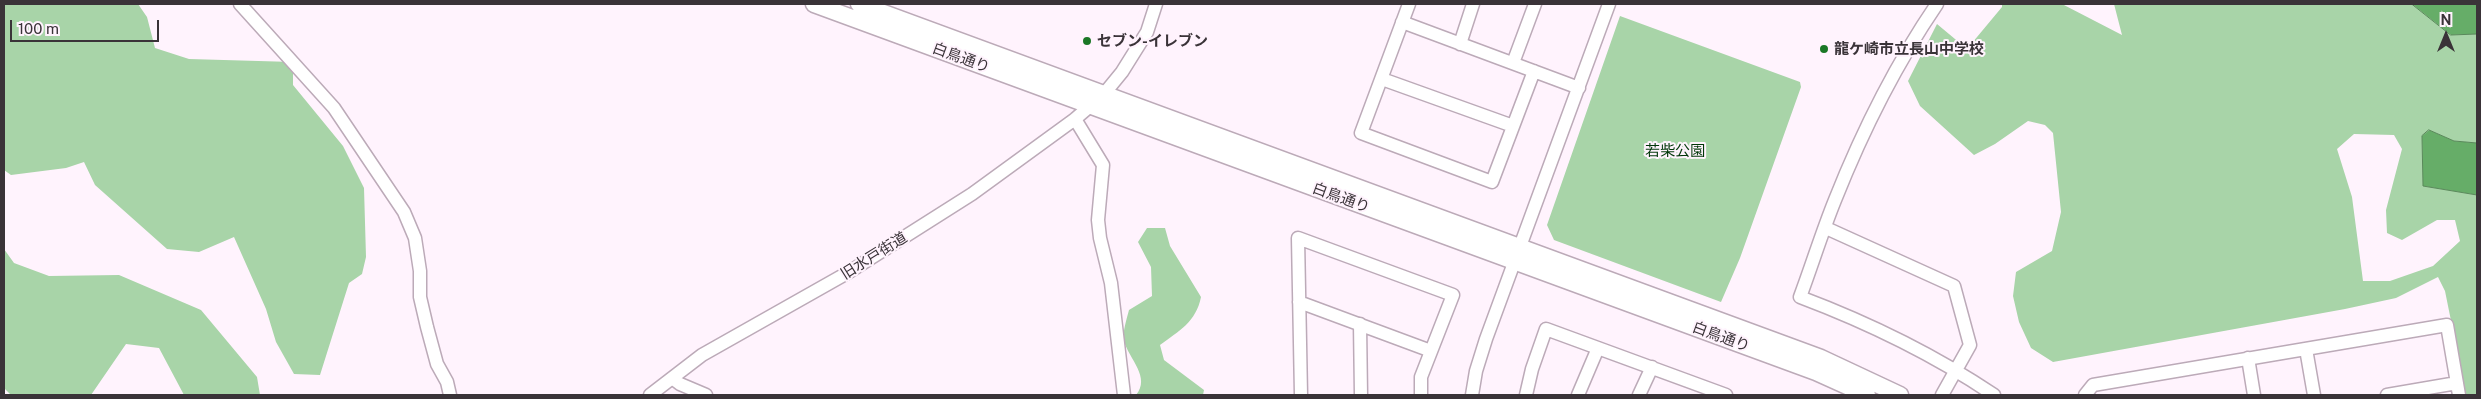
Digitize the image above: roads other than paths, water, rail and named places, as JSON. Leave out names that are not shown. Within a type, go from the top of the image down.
[{"type":"main road","name":"白鳥通り","points":[[814,4],[1816,372],[1867,395]]},
{"type":"main road","name":"白鳥通り","points":[[859,4],[1820,358],[1900,395]]},
{"type":"street","points":[[240,4],[334,108],[404,212],[415,238],[420,297],[427,327],[437,364],[447,382],[450,395]]},
{"type":"street","points":[[1409,4],[1361,133],[1492,182],[1534,71]]},
{"type":"street","points":[[1460,44],[1474,4]]},
{"type":"street","points":[[1513,64],[1535,4]]},
{"type":"street","points":[[1472,395],[1481,354],[1609,4]]},
{"type":"street","points":[[1937,4],[1914,39],[1876,108],[1835,200],[1800,297],[1873,326],[1956,371],[1994,395]]},
{"type":"street","name":"旧水戸街道","points":[[650,395],[702,356],[849,272],[972,194],[1075,119],[1104,94],[1122,72],[1146,32],[1157,6]]},
{"type":"street","points":[[1402,22],[1578,88]]},
{"type":"street","points":[[1382,78],[1512,126]]},
{"type":"street","points":[[1075,119],[1103,165],[1098,220],[1100,238],[1111,283],[1124,395]]},
{"type":"street","points":[[1826,228],[1954,286],[1970,345],[1942,395]]},
{"type":"street","points":[[1301,395],[1298,238],[1453,295],[1421,377],[1421,395]]},
{"type":"street","points":[[1299,302],[1431,351]]},
{"type":"street","points":[[1360,324],[1361,395]]},
{"type":"street","points":[[2085,395],[2093,385],[2447,325],[2458,389],[2387,395]]},
{"type":"street","points":[[1526,395],[1532,369],[1546,329],[1652,367],[1707,392],[1726,395]]},
{"type":"street","points":[[1578,395],[1598,348]]},
{"type":"street","points":[[2306,349],[2314,395]]},
{"type":"street","points":[[2248,358],[2254,395]]},
{"type":"street","points":[[1639,395],[1652,367]]},
{"type":"street","points":[[672,378],[680,384],[706,395]]},
{"type":"place","name":"セブン-イレブン","points":[[1087,41]]},
{"type":"place","name":"龍ケ崎市立長山中学校","points":[[1824,49]]},
{"type":"park label","name":"若柴公園","points":[[1675,151]]}]
